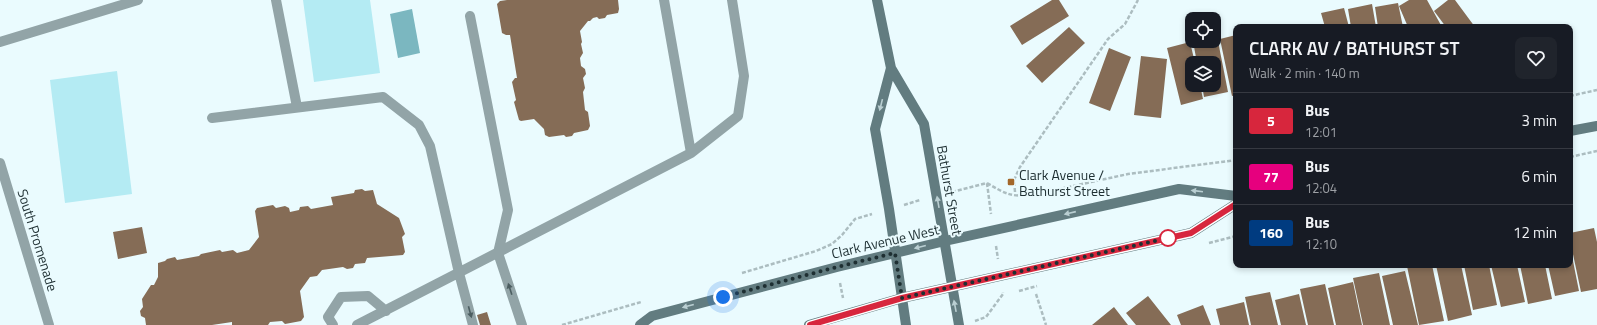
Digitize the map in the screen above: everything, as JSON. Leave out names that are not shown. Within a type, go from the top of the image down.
[{"type":"street","points":[[0,42],[138,0]]},
{"type":"street","points":[[276,0],[297,107]]},
{"type":"street","points":[[664,0],[691,153]]},
{"type":"street","points":[[357,325],[691,153],[738,116],[744,76],[732,0]]},
{"type":"street","name":"Bathurst Street","points":[[877,0],[890,68],[924,124],[945,241],[951,288],[959,325]]},
{"type":"street","points":[[470,16],[508,210],[498,253],[522,325]]},
{"type":"street","name":"Bathurst Street","points":[[890,68],[875,129],[889,209],[906,325]]},
{"type":"street","points":[[212,118],[384,97],[419,125],[430,146],[459,273],[474,325]]},
{"type":"street","points":[[1573,130],[1597,126]]},
{"type":"street","name":"South Promenade","points":[[0,163],[48,325]]},
{"type":"street","name":"Clark Avenue West","points":[[640,325],[652,316],[837,267],[945,241],[1179,189],[1233,196]]},
{"type":"street","points":[[809,325],[902,298],[1191,233],[1233,206]]},
{"type":"street","points":[[333,325],[328,317],[341,297],[368,296],[386,311]]},
{"type":"path","points":[[1016,192],[1014,180],[1020,167],[1108,39],[1125,24],[1138,0]]},
{"type":"path","points":[[1573,95],[1597,90]]},
{"type":"path","points":[[1573,156],[1597,151]]},
{"type":"path","points":[[832,244],[855,218],[937,195],[987,184],[1003,192],[1016,196],[1032,195],[1128,174],[1233,160]]},
{"type":"path","points":[[987,184],[989,201]]},
{"type":"path","points":[[986,318],[1003,294]]},
{"type":"path","points":[[1036,294],[1046,325]]},
{"type":"shaded area","points":[[303,0],[370,0],[380,73],[314,82]]},
{"type":"shaded area","points":[[412,9],[420,53],[398,58],[390,14]]},
{"type":"shaded area","points":[[117,71],[132,194],[65,203],[50,80]]},
{"type":"building","points":[[618,0],[618,13],[607,15],[605,18],[593,18],[588,21],[580,31],[583,53],[580,58],[581,66],[585,69],[586,74],[583,78],[585,88],[583,92],[585,110],[588,112],[590,126],[588,130],[574,133],[572,136],[566,137],[564,135],[549,137],[545,135],[544,129],[534,119],[519,120],[514,102],[516,100],[512,82],[515,78],[517,78],[510,35],[502,33],[497,4],[500,1]]},
{"type":"building","points":[[1052,0],[1059,0],[1069,16],[1022,45],[1010,26]]},
{"type":"building","points":[[1409,0],[1427,0],[1440,24],[1407,24],[1399,6]]},
{"type":"building","points":[[1448,0],[1455,0],[1473,24],[1444,24],[1434,11]]},
{"type":"building","points":[[1398,3],[1402,24],[1378,24],[1375,7]]},
{"type":"building","points":[[1372,4],[1375,24],[1350,24],[1348,9]]},
{"type":"building","points":[[1344,8],[1348,24],[1324,24],[1321,13]]},
{"type":"building","points":[[1069,27],[1085,43],[1042,83],[1026,66]]},
{"type":"building","points":[[1233,36],[1233,96],[1221,39]]},
{"type":"building","points":[[1185,43],[1185,48],[1191,48],[1193,56],[1185,56],[1185,92],[1202,92],[1203,99],[1181,105],[1167,48]]},
{"type":"building","points":[[1109,48],[1131,57],[1110,111],[1089,103]]},
{"type":"building","points":[[1194,48],[1219,48],[1221,56],[1196,56]]},
{"type":"building","points":[[1141,56],[1167,59],[1161,118],[1134,115]]},
{"type":"building","points":[[1221,56],[1228,92],[1204,97],[1203,92],[1221,92]]},
{"type":"building","points":[[362,189],[365,191],[373,190],[377,204],[399,218],[405,234],[402,237],[405,252],[403,255],[367,258],[365,263],[355,264],[353,268],[347,269],[343,267],[322,270],[317,276],[310,277],[300,291],[304,317],[301,321],[285,324],[282,321],[270,322],[268,325],[232,325],[232,322],[212,325],[146,325],[145,318],[141,316],[140,311],[143,307],[142,299],[151,285],[154,285],[158,277],[158,263],[175,257],[177,260],[220,250],[222,252],[233,250],[237,253],[249,250],[259,237],[255,211],[257,208],[273,205],[276,208],[285,206],[289,208],[290,212],[299,210],[300,207],[308,206],[311,209],[333,205],[331,197],[354,193],[355,190]]},
{"type":"building","points":[[142,227],[147,253],[118,259],[113,232]]},
{"type":"building","points":[[1594,228],[1597,242],[1597,289],[1581,292],[1573,254],[1573,232]]},
{"type":"building","points":[[1573,261],[1579,291],[1555,296],[1549,268],[1573,268]]},
{"type":"building","points":[[1407,268],[1433,268],[1444,321],[1419,325]]},
{"type":"building","points":[[1437,268],[1462,268],[1472,315],[1448,321]]},
{"type":"building","points":[[1465,268],[1490,268],[1497,305],[1473,310]]},
{"type":"building","points":[[1492,268],[1518,268],[1525,302],[1501,307]]},
{"type":"building","points":[[1521,268],[1546,268],[1552,299],[1528,304]]},
{"type":"building","points":[[1405,271],[1418,325],[1393,325],[1382,276]]},
{"type":"building","points":[[1379,273],[1390,325],[1363,325],[1353,278]]},
{"type":"building","points":[[1353,282],[1362,325],[1336,325],[1328,288]]},
{"type":"building","points":[[1325,284],[1334,325],[1308,325],[1300,289]]},
{"type":"building","points":[[1270,292],[1278,325],[1251,325],[1245,297]]},
{"type":"building","points":[[1299,294],[1306,325],[1281,325],[1275,300]]},
{"type":"building","points":[[1148,296],[1171,325],[1136,325],[1126,313]]},
{"type":"building","points":[[1244,302],[1249,325],[1220,325],[1216,309]]},
{"type":"building","points":[[1203,305],[1211,325],[1181,325],[1177,315]]},
{"type":"building","points":[[1114,307],[1128,325],[1092,325]]},
{"type":"building","points":[[487,312],[491,325],[480,325],[477,315]]},
{"type":"bus line","name":"5","points":[[810,325],[902,298],[1191,233],[1233,206]]},
{"type":"place","name":"Clark Avenue / Bathurst Street","points":[[1011,182]]},
{"type":"route","points":[[723,297],[895,253],[902,298],[1168,238]]}]
